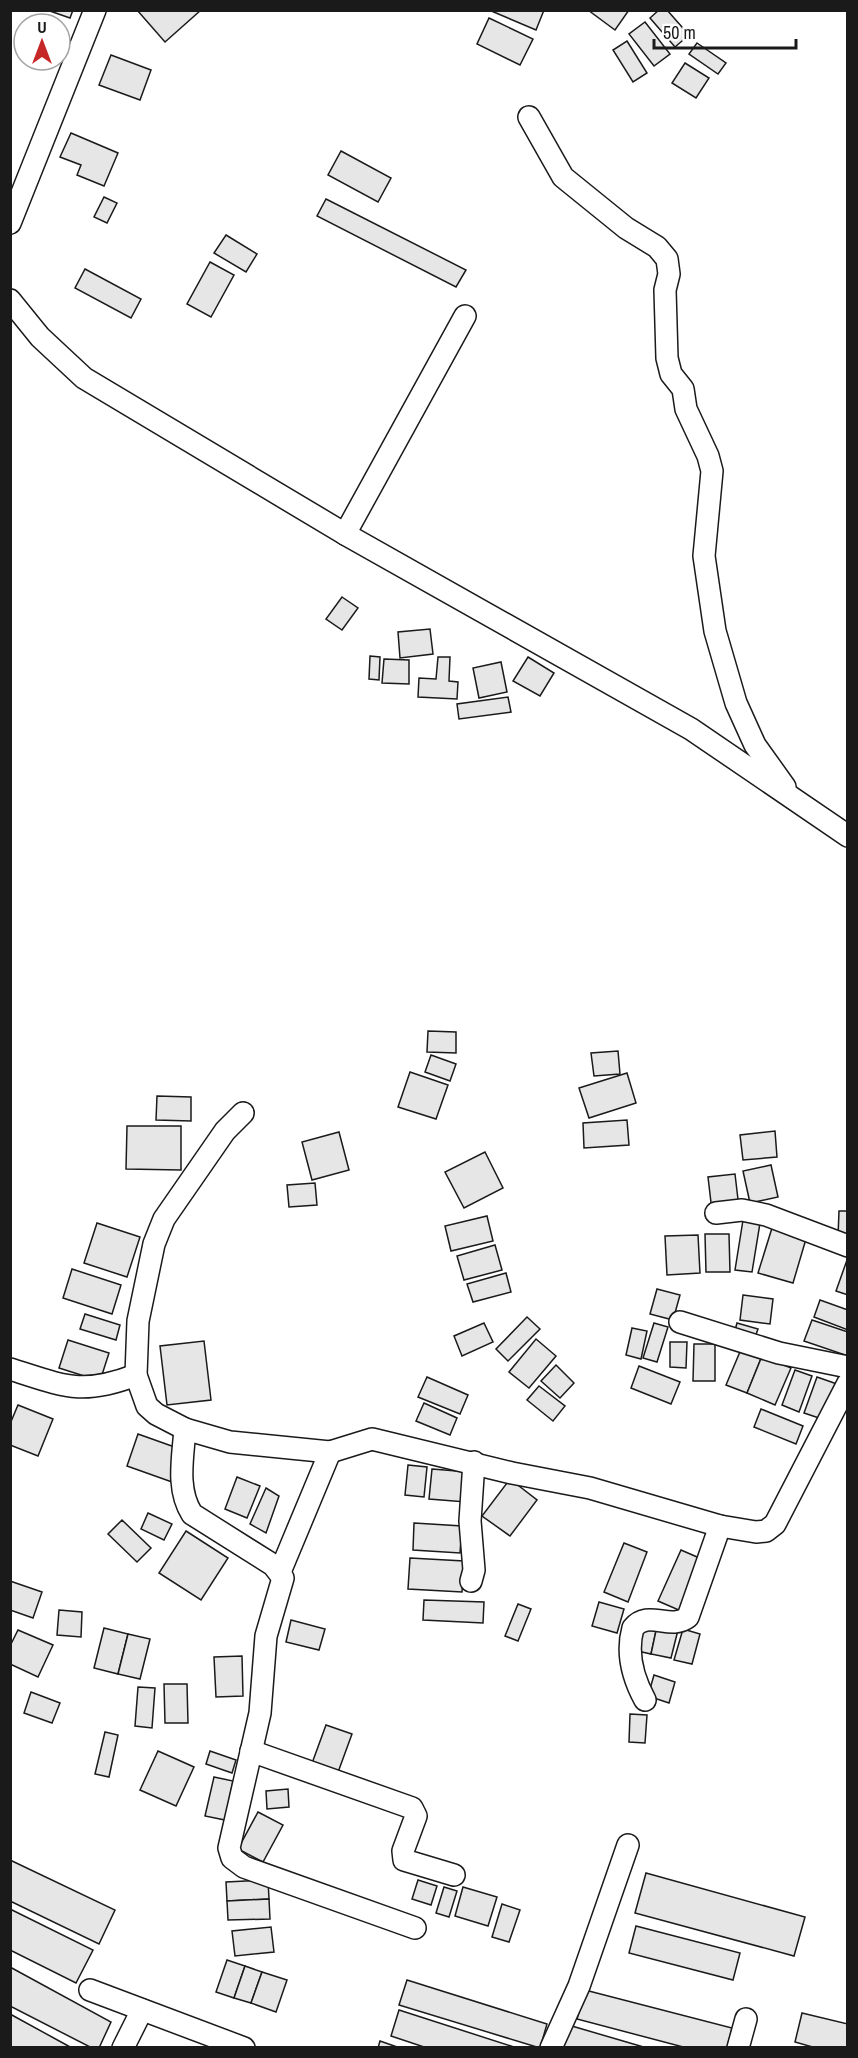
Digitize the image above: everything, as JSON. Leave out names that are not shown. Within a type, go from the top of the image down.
[{"type":"street","points":[[10,223],[95,10]]},
{"type":"street","points":[[529,117],[563,177],[626,228],[657,247],[667,259],[669,274],[665,290],[667,358],[671,374],[683,389],[686,409],[708,456],[712,471],[704,556],[715,631],[736,703],[755,744],[791,796]]},
{"type":"street","points":[[10,300],[40,337],[84,378],[345,534],[692,729],[848,836]]},
{"type":"street","points":[[345,534],[465,316]]},
{"type":"street","points":[[243,1113],[225,1131],[164,1219],[154,1244],[138,1321],[136,1375],[147,1406],[156,1414],[184,1429],[230,1442],[330,1452],[372,1439],[512,1473],[590,1488],[720,1526],[756,1532],[766,1531],[775,1524],[848,1383]]},
{"type":"street","points":[[716,1213],[742,1210],[766,1215],[848,1246]]},
{"type":"street","points":[[680,1322],[779,1353],[848,1367]]},
{"type":"street","points":[[10,1369],[76,1388],[110,1385],[136,1375]]},
{"type":"street","points":[[184,1429],[183,1493],[192,1514],[273,1565],[280,1572],[283,1584],[266,1636],[260,1713],[229,1848],[234,1860],[244,1867],[415,1928]]},
{"type":"street","points":[[280,1572],[330,1452]]},
{"type":"street","points":[[471,1581],[474,1570],[470,1521],[474,1462]]},
{"type":"street","points":[[645,1700],[636,1683],[632,1663],[629,1644],[633,1628],[646,1620],[679,1623],[688,1617],[720,1526]]},
{"type":"street","points":[[251,1751],[412,1808],[416,1816],[403,1851],[404,1860],[454,1875]]},
{"type":"street","points":[[551,2048],[579,1986],[628,1845]]},
{"type":"street","points":[[90,1990],[244,2048]]},
{"type":"street","points":[[123,2048],[142,2010]]},
{"type":"street","points":[[738,2048],[746,2019]]},
{"type":"building","points":[[47,10],[73,10],[72,13]]},
{"type":"building","points":[[137,10],[201,10],[165,42]]},
{"type":"building","points":[[489,10],[544,10],[536,30]]},
{"type":"building","points":[[588,10],[629,10],[615,30]]},
{"type":"building","points":[[659,10],[667,10],[689,35],[675,47],[650,18]]},
{"type":"building","points":[[489,18],[533,39],[520,65],[477,44]]},
{"type":"building","points":[[645,22],[670,54],[654,66],[629,34]]},
{"type":"building","points":[[627,41],[647,73],[633,82],[613,50]]},
{"type":"building","points":[[697,43],[726,63],[718,74],[689,54]]},
{"type":"building","points":[[111,55],[151,70],[140,100],[99,85]]},
{"type":"building","points":[[685,63],[709,78],[696,98],[672,83]]},
{"type":"building","points":[[71,133],[118,153],[104,186],[77,175],[81,165],[60,157]]},
{"type":"building","points":[[341,151],[391,178],[378,202],[328,175]]},
{"type":"building","points":[[104,197],[117,203],[107,223],[94,217]]},
{"type":"building","points":[[326,199],[466,270],[456,287],[317,216]]},
{"type":"building","points":[[226,235],[257,254],[246,272],[214,253]]},
{"type":"building","points":[[210,262],[234,275],[211,317],[187,304]]},
{"type":"building","points":[[85,269],[141,299],[131,318],[75,288]]},
{"type":"building","points":[[342,597],[358,608],[342,630],[326,619]]},
{"type":"building","points":[[430,629],[433,654],[400,658],[398,632]]},
{"type":"building","points":[[370,656],[380,657],[379,680],[369,679]]},
{"type":"building","points":[[438,657],[450,657],[449,681],[458,682],[457,699],[418,697],[419,678],[436,679]]},
{"type":"building","points":[[528,657],[554,673],[540,696],[513,681]]},
{"type":"building","points":[[384,659],[409,660],[409,684],[382,683]]},
{"type":"building","points":[[501,662],[507,692],[479,698],[473,668]]},
{"type":"building","points":[[508,697],[511,712],[459,719],[457,704]]},
{"type":"building","points":[[428,1031],[456,1032],[456,1053],[427,1052]]},
{"type":"building","points":[[618,1051],[620,1074],[594,1076],[591,1053]]},
{"type":"building","points":[[431,1055],[456,1064],[450,1081],[425,1072]]},
{"type":"building","points":[[410,1072],[448,1085],[436,1119],[398,1107]]},
{"type":"building","points":[[627,1073],[636,1103],[589,1118],[579,1088]]},
{"type":"building","points":[[157,1096],[191,1097],[191,1121],[156,1120]]},
{"type":"building","points":[[627,1120],[629,1145],[584,1148],[583,1123]]},
{"type":"building","points":[[127,1126],[181,1126],[181,1170],[126,1169]]},
{"type":"building","points":[[775,1131],[777,1157],[743,1160],[740,1135]]},
{"type":"building","points":[[339,1132],[349,1170],[312,1180],[302,1142]]},
{"type":"building","points":[[485,1152],[503,1188],[464,1208],[445,1172]]},
{"type":"building","points":[[771,1165],[778,1197],[750,1203],[743,1171]]},
{"type":"building","points":[[735,1174],[739,1208],[712,1211],[708,1177]]},
{"type":"building","points":[[315,1183],[317,1205],[289,1207],[287,1185]]},
{"type":"building","points":[[839,1211],[848,1211],[848,1237],[838,1237]]},
{"type":"building","points":[[487,1216],[493,1241],[451,1251],[445,1226]]},
{"type":"building","points":[[743,1220],[760,1223],[752,1272],[735,1270]]},
{"type":"building","points":[[97,1223],[140,1237],[127,1277],[84,1263]]},
{"type":"building","points":[[772,1228],[806,1239],[793,1283],[758,1273]]},
{"type":"building","points":[[705,1234],[729,1234],[730,1272],[706,1272]]},
{"type":"building","points":[[698,1235],[700,1273],[667,1275],[665,1236]]},
{"type":"building","points":[[495,1245],[502,1270],[464,1280],[457,1256]]},
{"type":"building","points":[[848,1260],[848,1295],[836,1291]]},
{"type":"building","points":[[72,1269],[121,1285],[112,1314],[63,1298]]},
{"type":"building","points":[[506,1273],[511,1292],[473,1302],[467,1284]]},
{"type":"building","points":[[657,1289],[680,1295],[673,1320],[650,1314]]},
{"type":"building","points":[[743,1295],[773,1299],[770,1324],[740,1320]]},
{"type":"building","points":[[820,1300],[848,1310],[848,1330],[814,1317]]},
{"type":"building","points":[[85,1314],[120,1325],[116,1340],[80,1329]]},
{"type":"building","points":[[527,1317],[540,1329],[508,1361],[496,1349]]},
{"type":"building","points":[[812,1320],[848,1332],[848,1356],[804,1341]]},
{"type":"building","points":[[484,1323],[493,1342],[462,1356],[454,1336]]},
{"type":"building","points":[[654,1323],[668,1327],[657,1362],[643,1358]]},
{"type":"building","points":[[737,1323],[758,1329],[754,1340],[734,1334]]},
{"type":"building","points":[[632,1328],[647,1331],[641,1359],[626,1355]]},
{"type":"building","points":[[536,1339],[556,1356],[529,1388],[509,1372]]},
{"type":"building","points":[[68,1340],[109,1353],[100,1381],[59,1368]]},
{"type":"building","points":[[204,1341],[211,1400],[167,1405],[160,1346]]},
{"type":"building","points":[[670,1342],[687,1342],[686,1368],[670,1367]]},
{"type":"building","points":[[694,1344],[715,1344],[715,1381],[693,1381]]},
{"type":"building","points":[[742,1347],[762,1356],[747,1393],[726,1385]]},
{"type":"building","points":[[762,1356],[791,1368],[775,1405],[747,1393]]},
{"type":"building","points":[[556,1365],[574,1383],[560,1398],[541,1381]]},
{"type":"building","points":[[639,1366],[680,1382],[671,1404],[631,1388]]},
{"type":"building","points":[[795,1370],[812,1376],[799,1412],[782,1405]]},
{"type":"building","points":[[427,1377],[468,1395],[460,1414],[418,1397]]},
{"type":"building","points":[[817,1377],[837,1384],[825,1420],[804,1413]]},
{"type":"building","points":[[539,1386],[565,1406],[553,1421],[527,1400]]},
{"type":"building","points":[[424,1403],[457,1418],[450,1435],[416,1421]]},
{"type":"building","points":[[18,1405],[53,1419],[38,1456],[10,1445],[10,1424]]},
{"type":"building","points":[[761,1409],[803,1426],[796,1444],[754,1427]]},
{"type":"building","points":[[138,1434],[183,1450],[172,1482],[127,1466]]},
{"type":"building","points":[[408,1465],[427,1467],[424,1497],[405,1495]]},
{"type":"building","points":[[432,1469],[469,1472],[466,1502],[429,1499]]},
{"type":"building","points":[[237,1477],[260,1486],[247,1518],[225,1509]]},
{"type":"building","points":[[510,1479],[537,1500],[510,1536],[482,1516]]},
{"type":"building","points":[[266,1488],[279,1496],[266,1533],[250,1524]]},
{"type":"building","points":[[148,1513],[172,1524],[164,1540],[141,1529]]},
{"type":"building","points":[[122,1520],[151,1548],[137,1562],[108,1534]]},
{"type":"building","points":[[414,1523],[462,1526],[460,1553],[413,1550]]},
{"type":"building","points":[[186,1531],[228,1558],[201,1600],[159,1573]]},
{"type":"building","points":[[624,1543],[647,1552],[628,1602],[604,1592]]},
{"type":"building","points":[[681,1550],[704,1560],[681,1611],[658,1601]]},
{"type":"building","points":[[410,1558],[464,1561],[462,1592],[408,1589]]},
{"type":"building","points":[[10,1581],[42,1592],[33,1618],[10,1610]]},
{"type":"building","points":[[424,1600],[484,1602],[483,1623],[423,1620]]},
{"type":"building","points":[[599,1602],[624,1609],[617,1633],[592,1626]]},
{"type":"building","points":[[518,1604],[531,1609],[518,1641],[505,1636]]},
{"type":"building","points":[[59,1610],[82,1612],[81,1637],[57,1635]]},
{"type":"building","points":[[291,1620],[325,1629],[319,1650],[286,1642]]},
{"type":"building","points":[[640,1622],[657,1626],[651,1654],[633,1650]]},
{"type":"building","points":[[657,1626],[678,1630],[671,1658],[651,1654]]},
{"type":"building","points":[[104,1628],[128,1634],[118,1674],[94,1668]]},
{"type":"building","points":[[683,1629],[700,1634],[692,1664],[674,1660]]},
{"type":"building","points":[[18,1630],[53,1645],[38,1677],[10,1664],[10,1646]]},
{"type":"building","points":[[128,1634],[150,1639],[140,1679],[118,1674]]},
{"type":"building","points":[[242,1656],[243,1696],[216,1697],[214,1657]]},
{"type":"building","points":[[654,1675],[675,1682],[669,1703],[648,1696]]},
{"type":"building","points":[[164,1684],[187,1684],[188,1723],[165,1723]]},
{"type":"building","points":[[138,1687],[155,1688],[152,1728],[135,1726]]},
{"type":"building","points":[[31,1692],[60,1703],[52,1723],[24,1713]]},
{"type":"building","points":[[630,1714],[647,1715],[645,1743],[629,1742]]},
{"type":"building","points":[[326,1725],[352,1734],[337,1775],[311,1766]]},
{"type":"building","points":[[105,1732],[118,1735],[109,1777],[95,1774]]},
{"type":"building","points":[[158,1751],[194,1767],[176,1806],[140,1790]]},
{"type":"building","points":[[210,1751],[236,1760],[232,1773],[206,1764]]},
{"type":"building","points":[[214,1777],[233,1781],[225,1820],[205,1816]]},
{"type":"building","points":[[288,1789],[289,1807],[267,1809],[266,1791]]},
{"type":"building","points":[[258,1812],[283,1825],[263,1862],[238,1849]]},
{"type":"building","points":[[10,1860],[115,1910],[99,1944],[10,1901]]},
{"type":"building","points":[[646,1873],[805,1917],[794,1956],[635,1913]]},
{"type":"building","points":[[268,1880],[269,1899],[227,1901],[226,1882]]},
{"type":"building","points":[[418,1880],[437,1886],[431,1905],[412,1899]]},
{"type":"building","points":[[444,1887],[457,1891],[449,1917],[436,1913]]},
{"type":"building","points":[[463,1887],[497,1897],[488,1926],[455,1916]]},
{"type":"building","points":[[269,1899],[270,1919],[228,1920],[227,1901]]},
{"type":"building","points":[[502,1904],[520,1910],[509,1942],[492,1937]]},
{"type":"building","points":[[10,1909],[93,1950],[76,1983],[10,1950]]},
{"type":"building","points":[[636,1926],[740,1953],[733,1980],[629,1953]]},
{"type":"building","points":[[271,1927],[274,1952],[235,1956],[232,1931]]},
{"type":"building","points":[[227,1960],[245,1966],[234,1998],[216,1992]]},
{"type":"building","points":[[245,1966],[262,1972],[251,2003],[234,1998]]},
{"type":"building","points":[[10,1967],[111,2022],[99,2048],[92,2048],[10,2006]]},
{"type":"building","points":[[262,1972],[287,1980],[276,2012],[251,2003]]},
{"type":"building","points":[[407,1980],[547,2024],[540,2048],[399,2005]]},
{"type":"building","points":[[585,1990],[732,2028],[727,2048],[687,2048],[577,2019]]},
{"type":"building","points":[[399,2010],[517,2048],[427,2048],[391,2036]]},
{"type":"building","points":[[802,2013],[848,2024],[848,2048],[816,2048],[795,2042]]},
{"type":"building","points":[[10,2014],[72,2048],[10,2048]]},
{"type":"building","points":[[565,2024],[647,2048],[558,2048]]},
{"type":"building","points":[[380,2041],[400,2048],[378,2048]]}]
